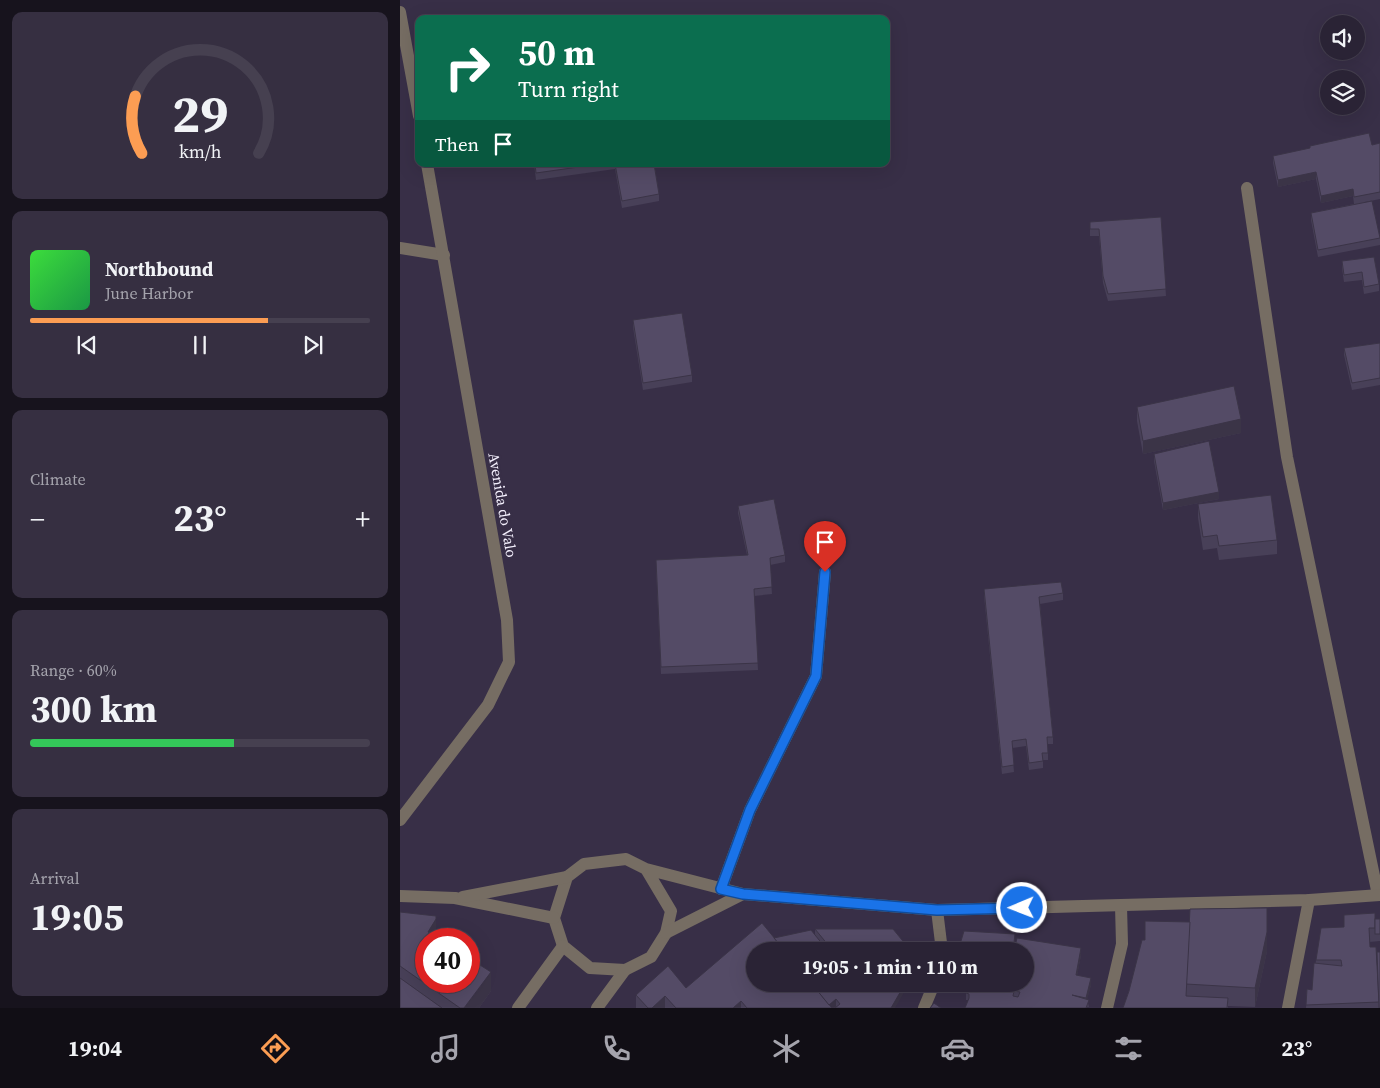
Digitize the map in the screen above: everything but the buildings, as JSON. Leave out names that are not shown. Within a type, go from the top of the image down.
[{"type":"street","points":[[400,12],[415,94]]},
{"type":"street","name":"Avenida do Valo","points":[[400,820],[488,706],[509,662],[507,620],[428,167]]},
{"type":"street","points":[[456,898],[567,877],[584,864],[626,859],[646,868],[743,894],[937,910],[1309,900],[1379,895],[1286,458],[1247,188]]},
{"type":"street","points":[[400,248],[444,255]]},
{"type":"street","points":[[721,889],[750,810],[816,676],[825,572]]},
{"type":"street","points":[[597,1008],[625,970],[650,957],[666,933],[671,911],[646,868]]},
{"type":"street","points":[[567,877],[554,918],[563,946],[590,968],[625,970]]},
{"type":"street","points":[[666,933],[743,894]]},
{"type":"street","points":[[400,896],[456,898],[554,918]]},
{"type":"street","points":[[1288,1008],[1309,900]]},
{"type":"street","points":[[1107,1008],[1122,944],[1121,906]]},
{"type":"street","points":[[937,910],[941,942]]},
{"type":"street","points":[[518,1008],[563,946]]},
{"type":"street","points":[[924,1008],[931,992]]},
{"type":"route","points":[[825,572],[816,676],[750,810],[721,889],[743,894],[937,910],[1022,908]]}]
